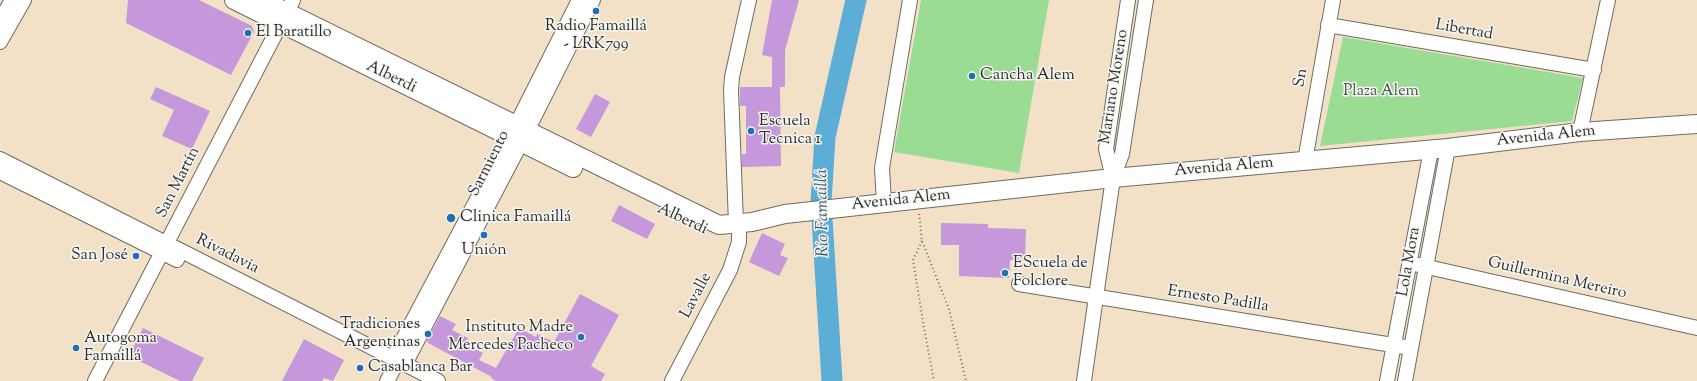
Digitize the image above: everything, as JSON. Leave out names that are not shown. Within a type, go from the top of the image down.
[{"type":"street","points":[[0,21],[12,0]]},
{"type":"street","points":[[0,42],[24,0]]},
{"type":"street","name":"Alberdi","points":[[234,0],[289,16]]},
{"type":"street","name":"Alberdi","points":[[262,0],[289,16],[518,134],[719,225],[742,226]]},
{"type":"street","name":"San Martín","points":[[106,381],[168,251],[289,16],[303,0]]},
{"type":"street","name":"Sarmiento","points":[[518,134],[579,0]]},
{"type":"street","name":"Sarmiento","points":[[387,381],[518,134],[593,0]]},
{"type":"street","name":"Lavalle","points":[[672,381],[730,270],[739,242],[742,226],[731,90],[732,77],[749,0]]},
{"type":"street","points":[[879,204],[882,168],[910,0]]},
{"type":"street","name":"Mariano Moreno","points":[[1113,178],[1106,149],[1128,0]]},
{"type":"street","name":"Mariano Moreno","points":[[1084,381],[1113,178],[1122,154],[1146,0]]},
{"type":"street","name":"Sn","points":[[1305,161],[1332,0]]},
{"type":"street","points":[[1580,132],[1608,0]]},
{"type":"street","name":"Libertad","points":[[1328,25],[1594,70]]},
{"type":"street","name":"Avenida Alem","points":[[742,226],[785,214],[1113,178],[1439,149],[1580,132],[1697,124]]},
{"type":"street","name":"Lola Mora","points":[[1387,381],[1410,263],[1439,149]]},
{"type":"street","name":"Lola Mora","points":[[1405,381],[1426,267],[1439,149]]},
{"type":"street","name":"Rivadavia","points":[[0,159],[168,251]]},
{"type":"street","name":"Rivadavia","points":[[0,172],[168,251],[397,363],[438,381]]},
{"type":"street","name":"San Martín","points":[[95,381],[168,251]]},
{"type":"street","name":"Guillermina Mereiro","points":[[1410,263],[1697,328]]},
{"type":"street","name":"Ernesto Padilla","points":[[1019,284],[1411,348]]},
{"type":"path","points":[[918,199],[922,241],[949,309],[966,381]]},
{"type":"path","points":[[922,241],[913,260],[934,381]]},
{"type":"green space","name":"Cancha Alem","points":[[921,0],[1049,0],[1019,173],[894,152]]},
{"type":"green space","name":"Plaza Alem","points":[[1343,37],[1583,78],[1572,121],[1320,146]]},
{"type":"building","points":[[128,0],[199,0],[252,26],[254,32],[231,75],[126,23]]},
{"type":"building","points":[[772,0],[799,0],[785,50],[785,87],[772,87],[772,57],[762,55]]},
{"type":"building","points":[[156,87],[210,111],[192,149],[162,136],[174,110],[150,99]]},
{"type":"building","points":[[740,87],[780,87],[781,166],[742,167],[742,154],[746,154],[746,106],[740,106]]},
{"type":"building","points":[[595,94],[610,102],[591,137],[576,129]]},
{"type":"building","points":[[619,205],[655,224],[647,239],[611,221]]},
{"type":"building","points":[[941,223],[988,224],[988,228],[1026,229],[1025,260],[1010,260],[1009,278],[959,276],[959,245],[941,245]]},
{"type":"building","points":[[762,233],[785,244],[780,255],[788,258],[779,276],[749,262]]},
{"type":"building","points":[[580,294],[619,315],[591,366],[605,374],[601,381],[496,381],[491,378],[492,377],[428,343],[427,340],[440,316],[456,324],[452,330],[468,338],[465,344],[483,353],[479,360],[496,368],[519,328],[536,337],[537,334],[554,342]]},
{"type":"building","points":[[143,328],[204,358],[192,381],[180,381],[129,356]]},
{"type":"building","points":[[304,339],[344,360],[333,381],[324,378],[322,381],[282,381]]},
{"type":"waterway","name":"Río Famaillá","points":[[832,381],[821,202],[825,137],[856,0]]},
{"type":"place","name":"Radio Famaillá - LRK799","points":[[596,11]]},
{"type":"place","name":"El Baratillo","points":[[248,33]]},
{"type":"place","name":"Cancha Alem","points":[[972,76]]},
{"type":"place","name":"Escuela Tecnica 1","points":[[751,131]]},
{"type":"place","name":"Clinica Famaillá","points":[[451,218]]},
{"type":"place","name":"Unión","points":[[484,235]]},
{"type":"place","name":"San José","points":[[136,256]]},
{"type":"place","name":"EScuela de Folclore","points":[[1005,273]]},
{"type":"place","name":"Tradiciones Argentinas","points":[[428,334]]},
{"type":"place","name":"Instituto Madre Mercedes Pacheco","points":[[581,337]]},
{"type":"place","name":"Autogoma Famaillá","points":[[76,348]]},
{"type":"place","name":"Casablanca Bar","points":[[360,368]]}]
